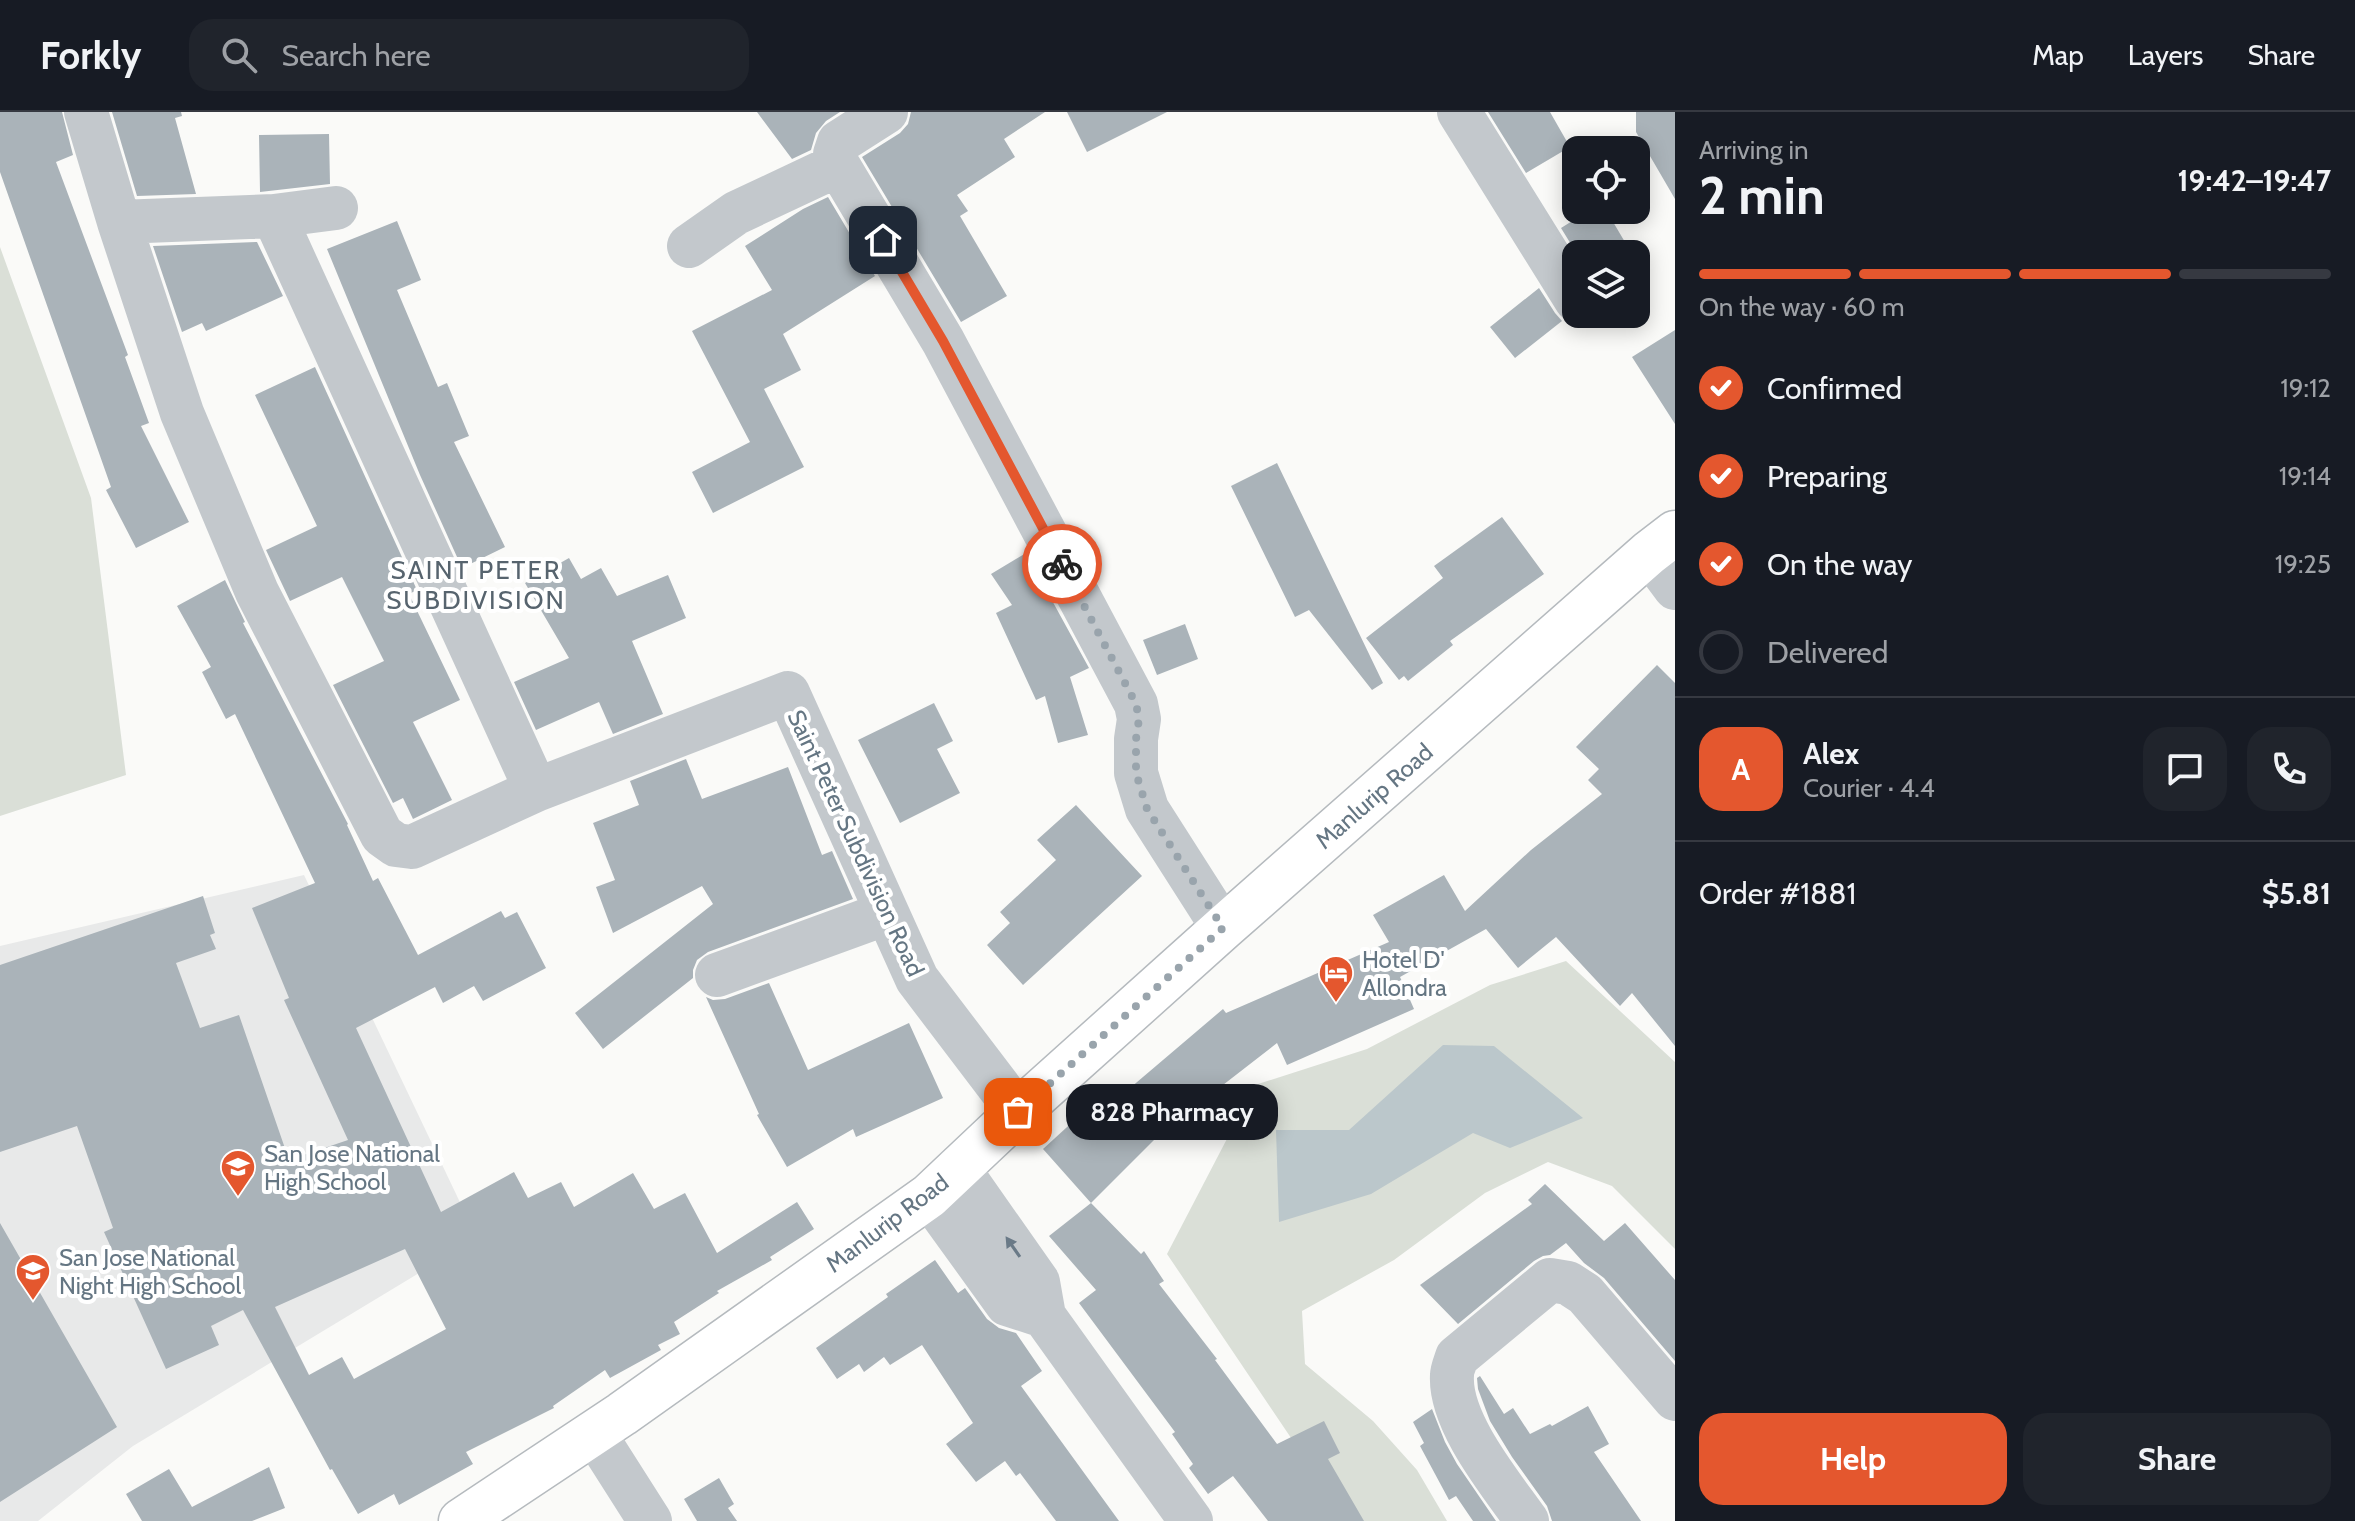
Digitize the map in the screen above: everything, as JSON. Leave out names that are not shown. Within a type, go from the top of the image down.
[{"type":"main road","name":"Manlurip Road","points":[[461,1521],[594,1433],[943,1182],[1223,928],[1662,543]]},
{"type":"street","points":[[86,112],[119,222],[274,216],[336,208]]},
{"type":"street","points":[[886,112],[839,142],[835,154],[838,165],[943,341],[1136,704],[1139,719],[1136,773],[1147,809],[1223,928]]},
{"type":"street","points":[[1459,112],[1562,278]]},
{"type":"street","points":[[689,246],[736,213],[838,165]]},
{"type":"street","points":[[274,216],[536,790]]},
{"type":"street","name":"Saint Peter Subdivision Road","points":[[119,222],[182,413],[257,592],[382,835],[396,845],[412,847],[536,790],[788,693],[917,979],[1018,1112]]},
{"type":"street","points":[[1662,543],[1675,588]]},
{"type":"street","points":[[717,975],[887,913]]},
{"type":"street","points":[[943,1182],[1038,1282],[1044,1316],[1191,1521]]},
{"type":"street","points":[[1527,1521],[1472,1442],[1454,1400],[1452,1374],[1457,1357],[1550,1280],[1568,1283],[1585,1294],[1675,1399]]},
{"type":"street","points":[[594,1433],[650,1521]]},
{"type":"shaded area","points":[[0,247],[91,498],[126,775],[0,816]]},
{"type":"shaded area","name":"San Jose National High School","points":[[304,875],[477,1238],[133,1446],[38,1521],[0,1521],[0,946]]},
{"type":"shaded area","points":[[1566,961],[1675,1062],[1675,1249],[1612,1186],[1548,1162],[1485,1193],[1394,1260],[1302,1311],[1305,1364],[1373,1421],[1417,1470],[1447,1521],[1347,1521],[1167,1254],[1255,1085],[1367,1049],[1490,985]]},
{"type":"shaded area","points":[[1443,1045],[1494,1046],[1583,1118],[1510,1148],[1473,1133],[1371,1194],[1279,1222],[1276,1130],[1349,1130]]},
{"type":"building","points":[[0,112],[62,112],[73,155],[56,162],[128,355],[125,357],[149,423],[141,426],[189,522],[136,548],[106,490],[111,487],[0,172]]},
{"type":"building","points":[[112,112],[181,112],[182,116],[175,118],[196,194],[137,196]]},
{"type":"building","points":[[757,112],[840,112],[826,121],[816,133],[811,150],[792,159]]},
{"type":"building","points":[[911,112],[1045,112],[1004,139],[1015,157],[957,195],[968,211],[960,216],[1007,296],[961,322],[862,157],[900,133],[908,124]]},
{"type":"building","points":[[1067,112],[1167,112],[1087,152]]},
{"type":"building","points":[[1488,112],[1550,112],[1564,136],[1562,152],[1526,173]]},
{"type":"building","points":[[1636,112],[1675,112],[1675,199],[1650,156],[1650,136],[1638,136]]},
{"type":"building","points":[[329,134],[330,184],[260,192],[259,135]]},
{"type":"building","points":[[828,197],[875,276],[783,334],[801,370],[764,389],[804,467],[713,513],[692,472],[750,442],[692,331],[772,290],[745,246]]},
{"type":"building","points":[[397,221],[421,280],[397,290],[438,387],[447,383],[469,436],[454,442],[505,547],[462,568],[420,475],[327,249]]},
{"type":"building","points":[[1567,224],[1614,224],[1624,240],[1568,240],[1561,228]]},
{"type":"building","points":[[257,242],[283,296],[206,331],[202,323],[182,332],[153,246]]},
{"type":"building","points":[[1539,288],[1562,321],[1515,358],[1490,327]]},
{"type":"building","points":[[1675,330],[1675,424],[1632,357]]},
{"type":"building","points":[[315,367],[417,590],[409,594],[460,700],[413,722],[452,800],[413,819],[403,798],[393,803],[333,685],[384,661],[342,577],[290,601],[266,550],[317,526],[255,395]]},
{"type":"building","points":[[1277,463],[1383,683],[1372,690],[1309,610],[1295,617],[1231,486]]},
{"type":"building","points":[[1502,517],[1544,574],[1450,641],[1453,645],[1408,681],[1404,676],[1399,680],[1366,638],[1443,578],[1434,566]]},
{"type":"building","points":[[1026,553],[1089,668],[1070,677],[1088,735],[1058,743],[1045,696],[1036,700],[996,613],[1012,605],[991,574]]},
{"type":"building","points":[[569,558],[581,579],[601,568],[617,596],[668,575],[686,618],[632,641],[663,714],[613,734],[599,702],[536,730],[514,682],[569,658],[525,583]]},
{"type":"building","points":[[225,580],[243,623],[348,824],[373,881],[378,878],[418,955],[501,911],[505,918],[517,912],[546,968],[483,1001],[474,986],[443,1003],[435,987],[356,1028],[441,1212],[514,1172],[528,1198],[561,1182],[574,1207],[633,1173],[654,1209],[685,1193],[717,1253],[797,1202],[814,1229],[770,1257],[772,1260],[717,1291],[719,1293],[674,1322],[680,1334],[658,1345],[661,1350],[610,1378],[605,1370],[554,1408],[466,1452],[473,1464],[399,1505],[394,1494],[358,1514],[330,1470],[243,1310],[211,1326],[219,1345],[166,1369],[104,1232],[113,1228],[77,1126],[0,1152],[0,965],[203,896],[215,933],[210,935],[216,949],[176,963],[200,1028],[239,1015],[289,1160],[348,1140],[284,1000],[289,998],[252,908],[315,883],[235,714],[226,719],[202,672],[211,667],[177,606]],"holes":[[[405,1249],[446,1329],[354,1379],[342,1357],[309,1375],[275,1307]]]},
{"type":"building","points":[[1185,624],[1198,659],[1157,675],[1143,640]]},
{"type":"building","points":[[1657,665],[1675,683],[1675,1046],[1632,993],[1620,1006],[1556,937],[1518,968],[1486,929],[1400,977],[1414,1009],[1287,1065],[1277,1043],[1161,1133],[1091,1203],[1043,1149],[1113,1085],[1123,1094],[1223,1009],[1226,1013],[1389,942],[1373,915],[1444,875],[1465,911],[1531,850],[1602,794],[1588,780],[1599,769],[1576,747]]},
{"type":"building","points":[[934,703],[953,741],[937,749],[960,793],[900,823],[858,740]]},
{"type":"building","points":[[686,759],[702,799],[788,767],[822,855],[832,851],[853,899],[708,952],[697,960],[693,978],[603,1049],[575,1013],[713,904],[702,886],[613,933],[596,887],[615,880],[593,823],[639,805],[630,781]]},
{"type":"building","points":[[1076,805],[1142,876],[1023,985],[987,945],[1010,923],[1000,912],[1056,860],[1037,840]]},
{"type":"building","points":[[769,983],[808,1070],[909,1023],[943,1098],[856,1137],[853,1129],[787,1167],[757,1115],[706,997],[725,999]]},
{"type":"building","points":[[1545,1184],[1604,1241],[1625,1223],[1675,1280],[1675,1361],[1604,1278],[1584,1263],[1566,1243],[1550,1255],[1534,1261],[1458,1324],[1420,1285],[1532,1204],[1528,1200]]},
{"type":"building","points":[[1091,1203],[1141,1254],[1144,1251],[1164,1281],[1159,1284],[1277,1444],[1324,1421],[1340,1453],[1328,1459],[1364,1521],[1268,1521],[1233,1476],[1208,1494],[1189,1468],[1193,1464],[1172,1434],[1175,1432],[1079,1303],[1096,1290],[1049,1236]]},
{"type":"building","name":"San Jose National Night High School","points":[[0,1223],[117,1427],[0,1502]]},
{"type":"building","points":[[935,1260],[958,1293],[965,1288],[987,1319],[999,1328],[1016,1333],[1042,1371],[1021,1386],[1119,1521],[1056,1521],[1020,1473],[1016,1476],[1005,1461],[976,1482],[946,1444],[973,1423],[922,1345],[890,1365],[884,1357],[864,1372],[859,1364],[837,1379],[816,1348]]},
{"type":"building","points":[[1480,1376],[1504,1414],[1513,1408],[1530,1434],[1588,1406],[1609,1444],[1594,1452],[1641,1521],[1552,1521],[1547,1506],[1490,1421],[1478,1389],[1477,1378]]},
{"type":"building","points":[[1432,1409],[1457,1464],[1496,1521],[1473,1521],[1456,1496],[1449,1500],[1420,1446],[1424,1443],[1413,1422]]},
{"type":"building","points":[[269,1467],[285,1508],[252,1521],[142,1521],[126,1494],[169,1469],[192,1507]]},
{"type":"building","points":[[719,1478],[734,1504],[728,1508],[737,1521],[697,1521],[684,1499]]},
{"type":"way so far","points":[[1018,1112],[1223,928],[1147,809],[1136,773],[1139,719],[1136,704],[1062,564]]},
{"type":"place","name":"Hotel D' Allondra","points":[[1336,1004]]},
{"type":"place","name":"828 Pharmacy","points":[[1018,1112]]},
{"type":"place","name":"San Jose National High School","points":[[238,1198]]},
{"type":"place","name":"San Jose National Night High School","points":[[33,1302]]},
{"type":"district","name":"SAINT PETER SUBDIVISION","points":[[476,585]]},
{"type":"route","points":[[883,240],[943,341],[1062,564]]}]
